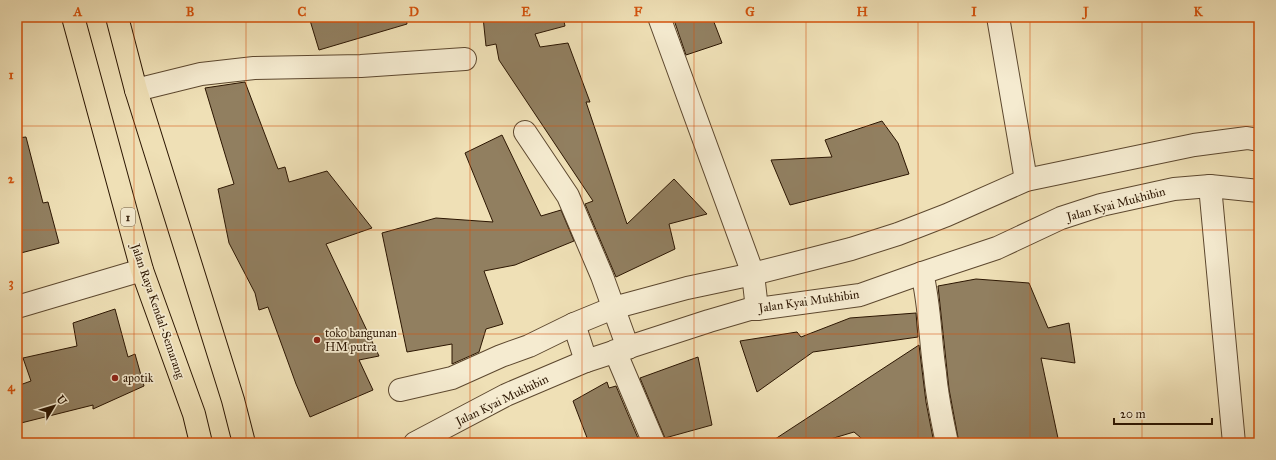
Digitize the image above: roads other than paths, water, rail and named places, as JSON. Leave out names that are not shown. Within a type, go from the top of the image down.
[{"type":"highway","name":"Jalan Raya Kendal-Semarang","points":[[73,17],[142,270],[194,414],[201,443]]},
{"type":"highway","points":[[117,17],[136,90],[233,400],[244,443]]},
{"type":"street","points":[[659,17],[753,274],[757,309]]},
{"type":"street","points":[[998,17],[1026,180]]},
{"type":"street","points":[[136,90],[201,74],[254,68],[361,66],[465,59]]},
{"type":"street","points":[[525,132],[568,196],[602,276],[613,308],[622,349],[654,443]]},
{"type":"street","points":[[400,390],[452,378],[501,356],[529,346],[574,324],[613,308],[687,288],[753,274],[852,249],[898,234],[947,215],[1026,180],[1194,145],[1247,138],[1259,140]]},
{"type":"street","points":[[1210,186],[1234,443]]},
{"type":"street","name":"Jalan Kyai Mukhibin","points":[[415,443],[584,356],[622,349],[750,309],[860,295],[997,248],[1061,218],[1101,205],[1174,189],[1210,186],[1259,191]]},
{"type":"street","points":[[17,307],[142,270]]},
{"type":"street","points":[[922,273],[926,288],[941,415],[947,443]]},
{"type":"street","points":[[574,324],[584,356]]},
{"type":"place","name":"toko bangunan HM putra","points":[[317,340]]},
{"type":"place","name":"apotik","points":[[115,378]]}]
